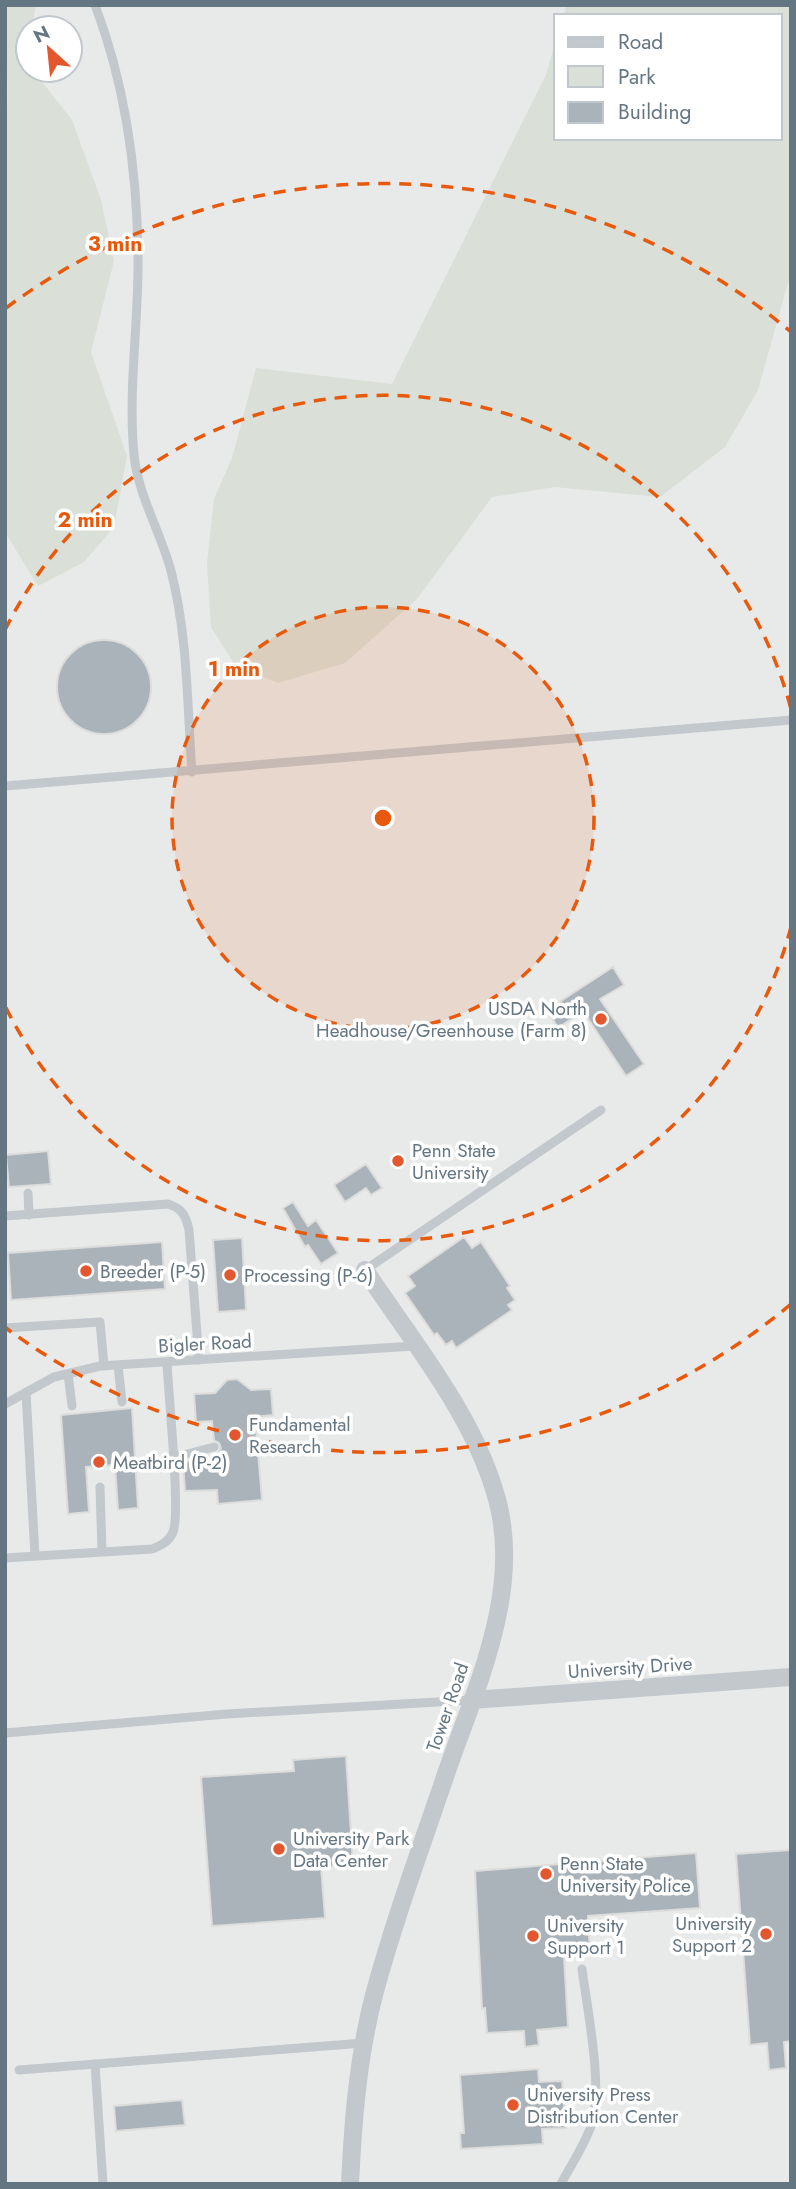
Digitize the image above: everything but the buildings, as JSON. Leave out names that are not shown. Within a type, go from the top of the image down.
[{"type":"street","name":"Tower Road","points":[[350,2184],[357,2080],[363,2043],[383,1969],[484,1665],[503,1588],[503,1538],[498,1506],[478,1445],[463,1416],[365,1270]]},
{"type":"street","name":"University Drive","points":[[472,1700],[791,1677]]},
{"type":"lane","points":[[95,5],[118,69],[133,159],[138,267],[132,406],[135,460],[171,571],[178,607],[191,772]]},
{"type":"lane","points":[[5,786],[791,720]]},
{"type":"lane","points":[[365,1270],[601,1110]]},
{"type":"lane","points":[[28,1193],[29,1215]]},
{"type":"lane","points":[[5,1216],[168,1204],[178,1207],[186,1217],[189,1230],[199,1360]]},
{"type":"lane","points":[[5,1328],[100,1322],[104,1366]]},
{"type":"lane","name":"Bigler Road","points":[[5,1403],[54,1377],[104,1366],[414,1346]]},
{"type":"lane","points":[[5,1558],[152,1549],[167,1541],[174,1531],[167,1362]]},
{"type":"lane","points":[[118,1365],[122,1402]]},
{"type":"lane","points":[[68,1374],[72,1406]]},
{"type":"lane","points":[[26,1392],[35,1556]]},
{"type":"lane","points":[[172,1458],[214,1447]]},
{"type":"lane","points":[[100,1487],[102,1552]]},
{"type":"lane","points":[[5,1733],[201,1716],[472,1700]]},
{"type":"lane","points":[[561,2184],[591,2126],[594,2112],[582,1969]]},
{"type":"lane","points":[[19,2070],[363,2043]]},
{"type":"lane","points":[[95,2064],[103,2184]]},
{"type":"shaded area","name":"Penn State University","points":[[5,5],[791,5],[791,2184],[5,2184]]},
{"type":"green space","points":[[5,5],[36,5],[34,14],[14,14],[14,84],[44,84],[72,120],[101,200],[114,261],[91,352],[127,456],[114,527],[84,562],[38,586],[5,532],[5,135],[8,86]]},
{"type":"green space","points":[[567,5],[791,5],[791,272],[758,390],[725,447],[660,497],[555,487],[492,497],[417,599],[345,663],[278,683],[235,665],[211,627],[207,563],[214,499],[232,458],[256,368],[392,384],[546,75],[554,47],[554,140],[782,140],[782,14],[564,14]]},
{"type":"place","name":"USDA North Headhouse/Greenhouse (Farm 8)","points":[[601,1019]]},
{"type":"place","name":"Penn State University","points":[[398,1161]]},
{"type":"place","name":"Breeder (P-5)","points":[[86,1271]]},
{"type":"place","name":"Processing (P-6)","points":[[230,1275]]},
{"type":"place","name":"Fundamental Research","points":[[235,1435]]},
{"type":"place","name":"Meatbird (P-2)","points":[[99,1462]]},
{"type":"place","name":"University Park Data Center","points":[[279,1849]]},
{"type":"place","name":"Penn State University Police","points":[[546,1874]]},
{"type":"place","name":"University Support 2","points":[[766,1934]]},
{"type":"place","name":"University Support 1","points":[[533,1936]]},
{"type":"place","name":"University Press Distribution Center","points":[[513,2105]]}]
